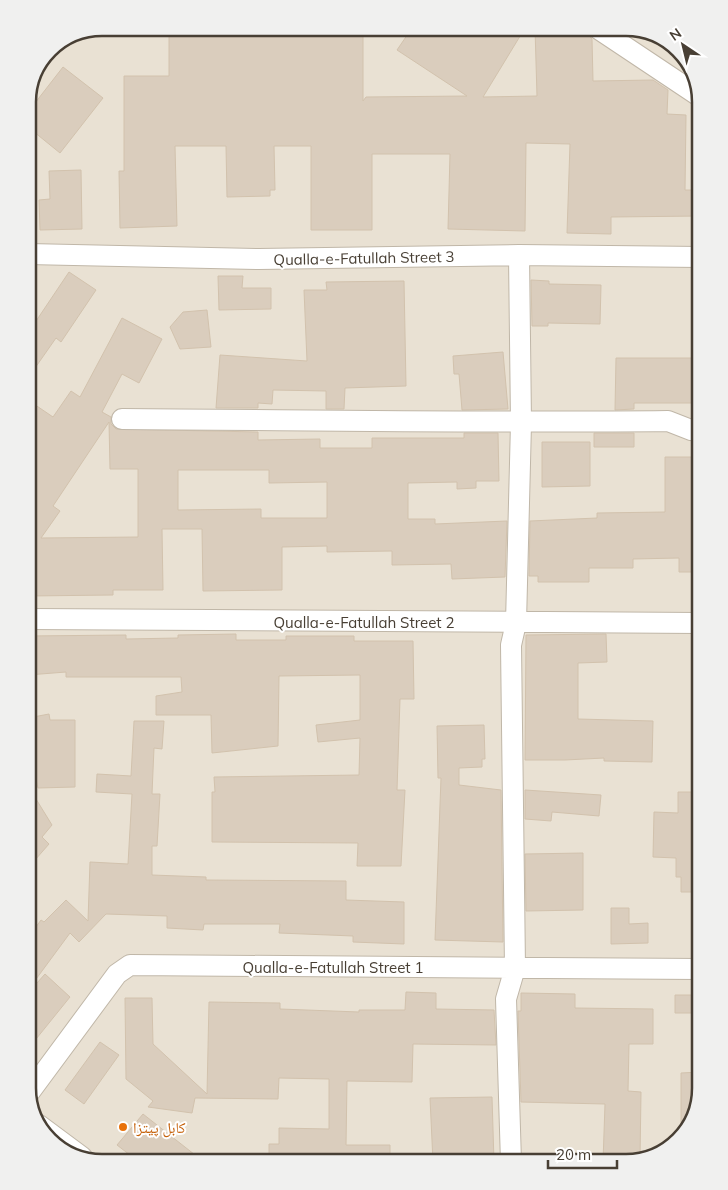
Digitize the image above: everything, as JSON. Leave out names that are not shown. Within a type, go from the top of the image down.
[{"type":"street","points":[[610,36],[690,90]]},
{"type":"street","name":"Qualla-e-Fatullah Street 3","points":[[36,254],[259,259],[519,255],[692,257]]},
{"type":"street","points":[[511,1154],[506,999],[515,968],[511,645],[516,623],[521,423],[519,255]]},
{"type":"street","points":[[122,419],[521,423],[668,421],[692,430]]},
{"type":"street","name":"Qualla-e-Fatullah Street 2","points":[[36,619],[516,623],[692,622]]},
{"type":"street","name":"Qualla-e-Fatullah Street 1","points":[[36,1083],[116,974],[130,966],[692,969]]},
{"type":"shaded area","points":[[102,36],[630,36],[658,44],[658,70],[684,70],[688,81],[692,102],[692,1088],[690,1105],[683,1121],[663,1143],[647,1150],[626,1154],[98,1154],[81,1150],[65,1143],[47,1125],[40,1109],[36,1088],[36,98],[38,85],[47,65],[65,47],[77,41]]},
{"type":"building","points":[[169,36],[363,36],[363,101],[366,97],[467,96],[397,50],[407,36],[520,36],[483,97],[537,96],[535,36],[589,36],[592,39],[593,81],[653,80],[668,90],[667,114],[686,115],[685,190],[692,190],[692,216],[611,217],[611,234],[567,233],[570,144],[526,143],[525,231],[448,229],[450,154],[372,154],[372,230],[311,230],[311,146],[274,146],[275,190],[270,190],[270,196],[227,197],[226,146],[175,146],[177,226],[120,228],[119,171],[124,171],[124,76],[169,76]]},
{"type":"building","points":[[63,67],[103,98],[60,153],[36,134],[36,102]]},
{"type":"building","points":[[81,170],[82,229],[40,230],[39,200],[50,199],[49,171]]},
{"type":"building","points":[[69,272],[96,290],[61,342],[56,338],[36,367],[36,321]]},
{"type":"building","points":[[218,276],[243,276],[242,288],[271,288],[271,309],[219,310]]},
{"type":"building","points":[[531,280],[549,281],[549,284],[601,285],[600,324],[548,323],[548,326],[532,326]]},
{"type":"building","points":[[404,281],[406,386],[345,388],[344,409],[326,409],[326,391],[273,390],[272,404],[258,403],[258,408],[216,408],[220,355],[307,361],[304,290],[327,290],[326,282]]},
{"type":"building","points":[[207,310],[211,347],[180,349],[170,327],[183,312]]},
{"type":"building","points":[[122,318],[162,339],[139,383],[122,374],[102,412],[111,417],[111,424],[116,429],[258,432],[258,440],[320,439],[320,448],[372,448],[372,438],[464,438],[464,433],[498,433],[499,481],[476,481],[476,488],[457,489],[457,482],[408,483],[408,519],[435,519],[435,524],[507,521],[505,577],[452,579],[451,564],[392,565],[392,551],[327,552],[327,546],[282,547],[282,590],[203,591],[202,529],[162,529],[163,590],[113,590],[113,595],[36,596],[36,405],[53,417],[71,391],[80,397]],"holes":[[[109,422],[110,469],[138,469],[138,537],[41,538],[60,511],[53,506]],[[178,470],[269,470],[269,483],[327,482],[327,518],[261,518],[261,509],[178,510]]]},
{"type":"building","points":[[503,352],[508,409],[462,410],[459,374],[454,374],[453,356]]},
{"type":"building","points":[[616,358],[692,358],[692,403],[634,403],[634,409],[615,410]]},
{"type":"building","points":[[594,433],[634,433],[634,447],[594,447]]},
{"type":"building","points":[[542,442],[590,442],[590,486],[542,487]]},
{"type":"building","points":[[665,457],[692,457],[692,572],[679,572],[679,558],[633,559],[633,568],[589,568],[589,582],[538,582],[538,576],[529,576],[530,521],[597,518],[597,513],[665,512]]},
{"type":"building","points":[[236,634],[236,640],[286,640],[286,636],[354,636],[354,641],[413,641],[414,699],[400,699],[397,790],[405,790],[401,866],[357,866],[358,843],[212,842],[212,792],[215,792],[214,777],[359,775],[360,738],[318,742],[316,725],[360,720],[360,675],[279,676],[278,746],[212,753],[211,715],[156,715],[156,696],[182,692],[181,677],[66,677],[66,672],[36,674],[36,636],[126,635],[126,639],[178,638],[178,635]]},
{"type":"building","points":[[606,634],[607,662],[578,663],[578,719],[653,721],[652,762],[604,761],[604,758],[525,760],[526,635]]},
{"type":"building","points":[[49,714],[50,720],[75,720],[75,787],[38,788],[36,779],[36,716]]},
{"type":"building","points":[[134,721],[164,721],[162,749],[154,748],[152,794],[160,794],[157,846],[152,846],[152,875],[206,877],[206,880],[346,881],[346,900],[404,902],[404,944],[353,942],[353,936],[279,933],[280,924],[204,924],[203,930],[167,928],[167,916],[106,914],[79,942],[70,933],[36,979],[36,927],[41,920],[44,922],[66,900],[88,921],[90,862],[128,864],[132,794],[96,792],[97,774],[131,776]]},
{"type":"building","points":[[484,725],[485,759],[482,759],[482,767],[459,768],[459,785],[501,790],[503,942],[435,940],[441,778],[438,778],[437,726]]},
{"type":"building","points":[[525,790],[601,795],[599,816],[552,812],[551,821],[525,819]]},
{"type":"building","points":[[678,792],[692,792],[692,892],[681,892],[681,877],[676,877],[676,858],[653,857],[654,812],[678,813]]},
{"type":"building","points":[[36,799],[52,825],[42,837],[49,844],[36,859]]},
{"type":"building","points":[[583,853],[583,910],[526,911],[525,854]]},
{"type":"building","points":[[611,908],[629,908],[629,924],[648,923],[648,943],[611,944]]},
{"type":"building","points":[[45,974],[70,997],[36,1039],[36,984]]},
{"type":"building","points":[[406,992],[436,993],[436,1009],[494,1010],[496,1045],[413,1044],[412,1082],[347,1081],[346,1145],[390,1145],[390,1154],[269,1154],[269,1144],[279,1144],[279,1128],[329,1129],[329,1079],[279,1078],[278,1099],[195,1098],[192,1113],[148,1107],[153,1101],[126,1079],[125,998],[152,998],[153,1044],[207,1094],[209,1002],[280,1003],[280,1009],[359,1012],[359,1010],[405,1010]]},
{"type":"building","points":[[521,993],[575,994],[575,1008],[653,1009],[653,1044],[629,1044],[628,1091],[641,1092],[640,1152],[603,1154],[605,1104],[521,1102],[518,1011],[521,1011]]},
{"type":"building","points":[[675,995],[692,995],[692,1013],[675,1013]]},
{"type":"building","points":[[100,1042],[119,1055],[84,1104],[65,1090]]},
{"type":"building","points":[[692,1072],[690,1105],[681,1124],[681,1073]]},
{"type":"building","points":[[492,1097],[494,1154],[433,1154],[430,1098]]},
{"type":"building","points":[[143,1114],[194,1154],[129,1154],[117,1145]]},
{"type":"place","name":"کابل پیتزا","points":[[123,1127]]}]
